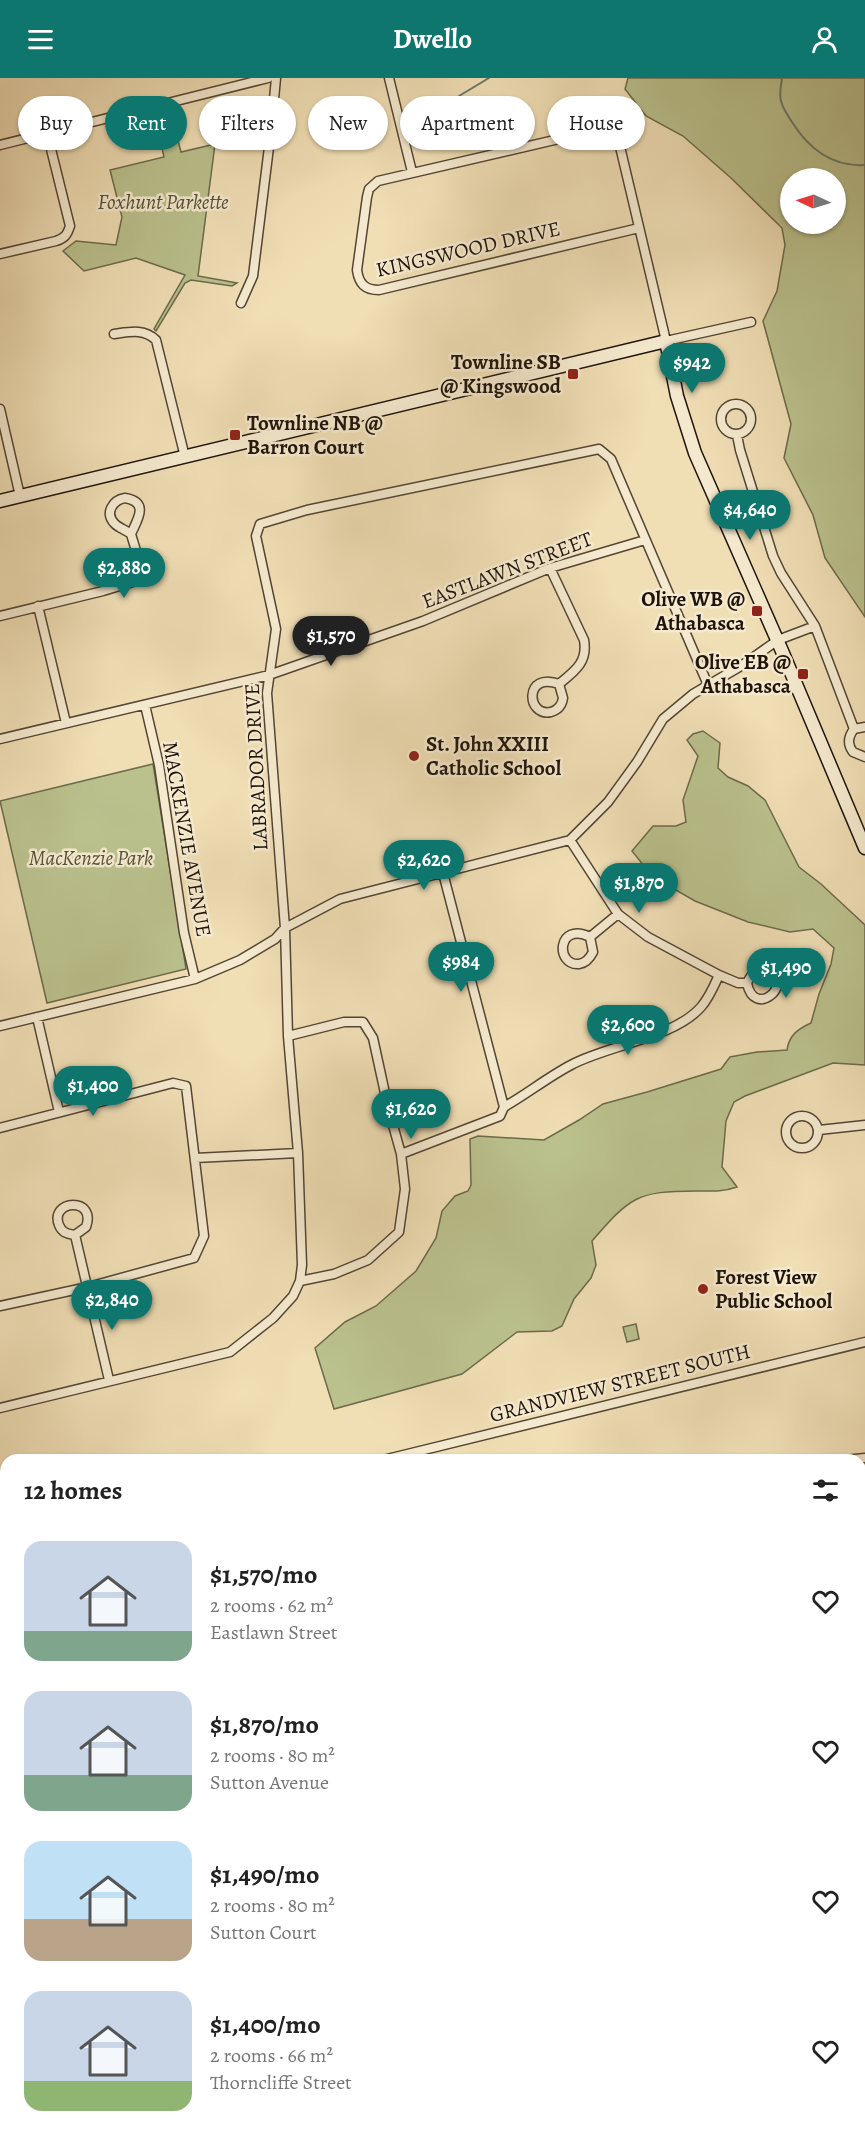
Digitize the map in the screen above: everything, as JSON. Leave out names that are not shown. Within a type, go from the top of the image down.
[{"type":"main road","points":[[0,501],[666,341],[677,396],[695,453],[778,640],[865,848]]},
{"type":"street","points":[[93,122],[268,78]]},
{"type":"street","points":[[241,303],[253,276],[276,78]]},
{"type":"street","points":[[389,78],[412,172]]},
{"type":"street","name":"KINGSWOOD DRIVE","points":[[639,228],[379,290],[365,287],[360,281],[357,270],[369,189],[378,181],[606,128],[617,134],[666,341]]},
{"type":"street","points":[[0,146],[18,141]]},
{"type":"street","points":[[0,254],[57,241],[67,235],[70,226],[51,150]]},
{"type":"street","points":[[666,341],[752,322]]},
{"type":"street","points":[[114,333],[135,331],[150,334],[156,340],[185,457]]},
{"type":"street","points":[[0,409],[20,496]]},
{"type":"street","points":[[737,435],[773,556],[781,573],[815,626],[854,729],[849,738],[850,748],[858,755],[865,757]]},
{"type":"street","name":"LABRADOR DRIVE","points":[[0,1408],[230,1352],[273,1318],[293,1296],[300,1281],[302,1265],[298,1153],[288,1036],[285,928],[267,693],[276,629],[256,536],[260,524],[307,510],[599,449],[611,459],[708,686]]},
{"type":"street","points":[[0,616],[136,581],[139,566],[131,534]]},
{"type":"street","name":"EASTLAWN STREET","points":[[0,739],[268,675],[423,621],[550,568],[645,540]]},
{"type":"street","points":[[550,568],[584,640],[586,652],[582,662],[559,684]]},
{"type":"street","points":[[38,606],[66,723]]},
{"type":"street","points":[[0,1026],[195,979],[240,960],[275,939],[285,928],[340,899],[570,840],[608,802],[638,762],[663,719],[693,694],[741,666],[778,640],[815,626]]},
{"type":"street","name":"MACKENZIE AVENUE","points":[[145,705],[159,765],[184,933],[195,979]]},
{"type":"street","points":[[854,729],[865,727]]},
{"type":"street","points":[[570,840],[618,914],[648,937],[719,975],[747,983]]},
{"type":"street","points":[[443,873],[504,1107]]},
{"type":"street","points":[[590,937],[618,914]]},
{"type":"street","points":[[401,1154],[500,1116],[504,1107],[570,1065],[606,1049],[673,1027],[691,1017],[708,998],[719,975]]},
{"type":"street","points":[[37,1017],[59,1112]]},
{"type":"street","points":[[288,1036],[344,1022],[363,1022],[373,1038],[401,1154],[405,1189],[399,1232],[368,1260],[334,1274],[300,1281]]},
{"type":"street","points":[[0,1128],[173,1083],[186,1086],[204,1236],[194,1258],[88,1287],[0,1306]]},
{"type":"street","points":[[819,1130],[865,1125]]},
{"type":"street","points":[[195,1158],[298,1153]]},
{"type":"street","points":[[75,1235],[109,1380]]},
{"type":"street","name":"GRANDVIEW STREET SOUTH","points":[[408,1454],[865,1342]]},
{"type":"green space","points":[[628,78],[865,78],[865,617],[825,558],[813,515],[784,458],[791,424],[763,321],[777,291],[785,245],[783,234],[846,234],[846,168],[780,168],[780,226],[731,178],[683,136],[646,116],[645,96],[630,96],[625,89]]},
{"type":"green space","name":"Foxhunt Parkette","points":[[199,148],[199,150],[214,150],[198,276],[237,283],[232,286],[191,280],[185,283],[156,331],[154,329],[185,275],[136,258],[84,271],[63,251],[76,241],[116,245],[122,217],[110,170],[164,157],[162,150],[180,150],[181,152]]},
{"type":"green space","points":[[703,731],[720,743],[718,768],[728,777],[748,786],[765,800],[799,867],[865,925],[865,1065],[833,1063],[734,1102],[726,1121],[722,1167],[737,1187],[716,1191],[676,1191],[647,1195],[626,1206],[592,1241],[596,1265],[591,1278],[574,1299],[562,1326],[552,1331],[517,1332],[462,1374],[334,1409],[315,1348],[345,1322],[376,1306],[416,1271],[436,1238],[442,1211],[455,1196],[468,1191],[471,1185],[470,1139],[478,1136],[544,1140],[603,1104],[721,1069],[730,1057],[787,1050],[795,1033],[811,1023],[831,964],[834,948],[813,929],[790,932],[748,922],[695,901],[653,877],[632,851],[653,826],[676,826],[686,822],[683,800],[698,756],[687,740],[693,734]]},
{"type":"green space","name":"MacKenzie Park","points":[[153,764],[186,969],[47,1003],[0,801]]},
{"type":"green space","points":[[636,1324],[639,1339],[627,1342],[623,1327]]},
{"type":"waterway","points":[[459,96],[489,78]]},
{"type":"waterway","points":[[782,78],[780,98],[784,110],[806,140],[822,154],[832,159],[842,163],[865,165]]},
{"type":"place","name":"Townline SB @ Kingswood","points":[[573,374]]},
{"type":"place","name":"Townline NB @ Barron Court","points":[[235,435]]},
{"type":"place","name":"Olive WB @ Athabasca","points":[[757,611]]},
{"type":"place","name":"Olive EB @ Athabasca","points":[[803,674]]},
{"type":"place","name":"St. John XXIII Catholic School","points":[[414,756]]},
{"type":"place","name":"Forest View Public School","points":[[703,1289]]}]
